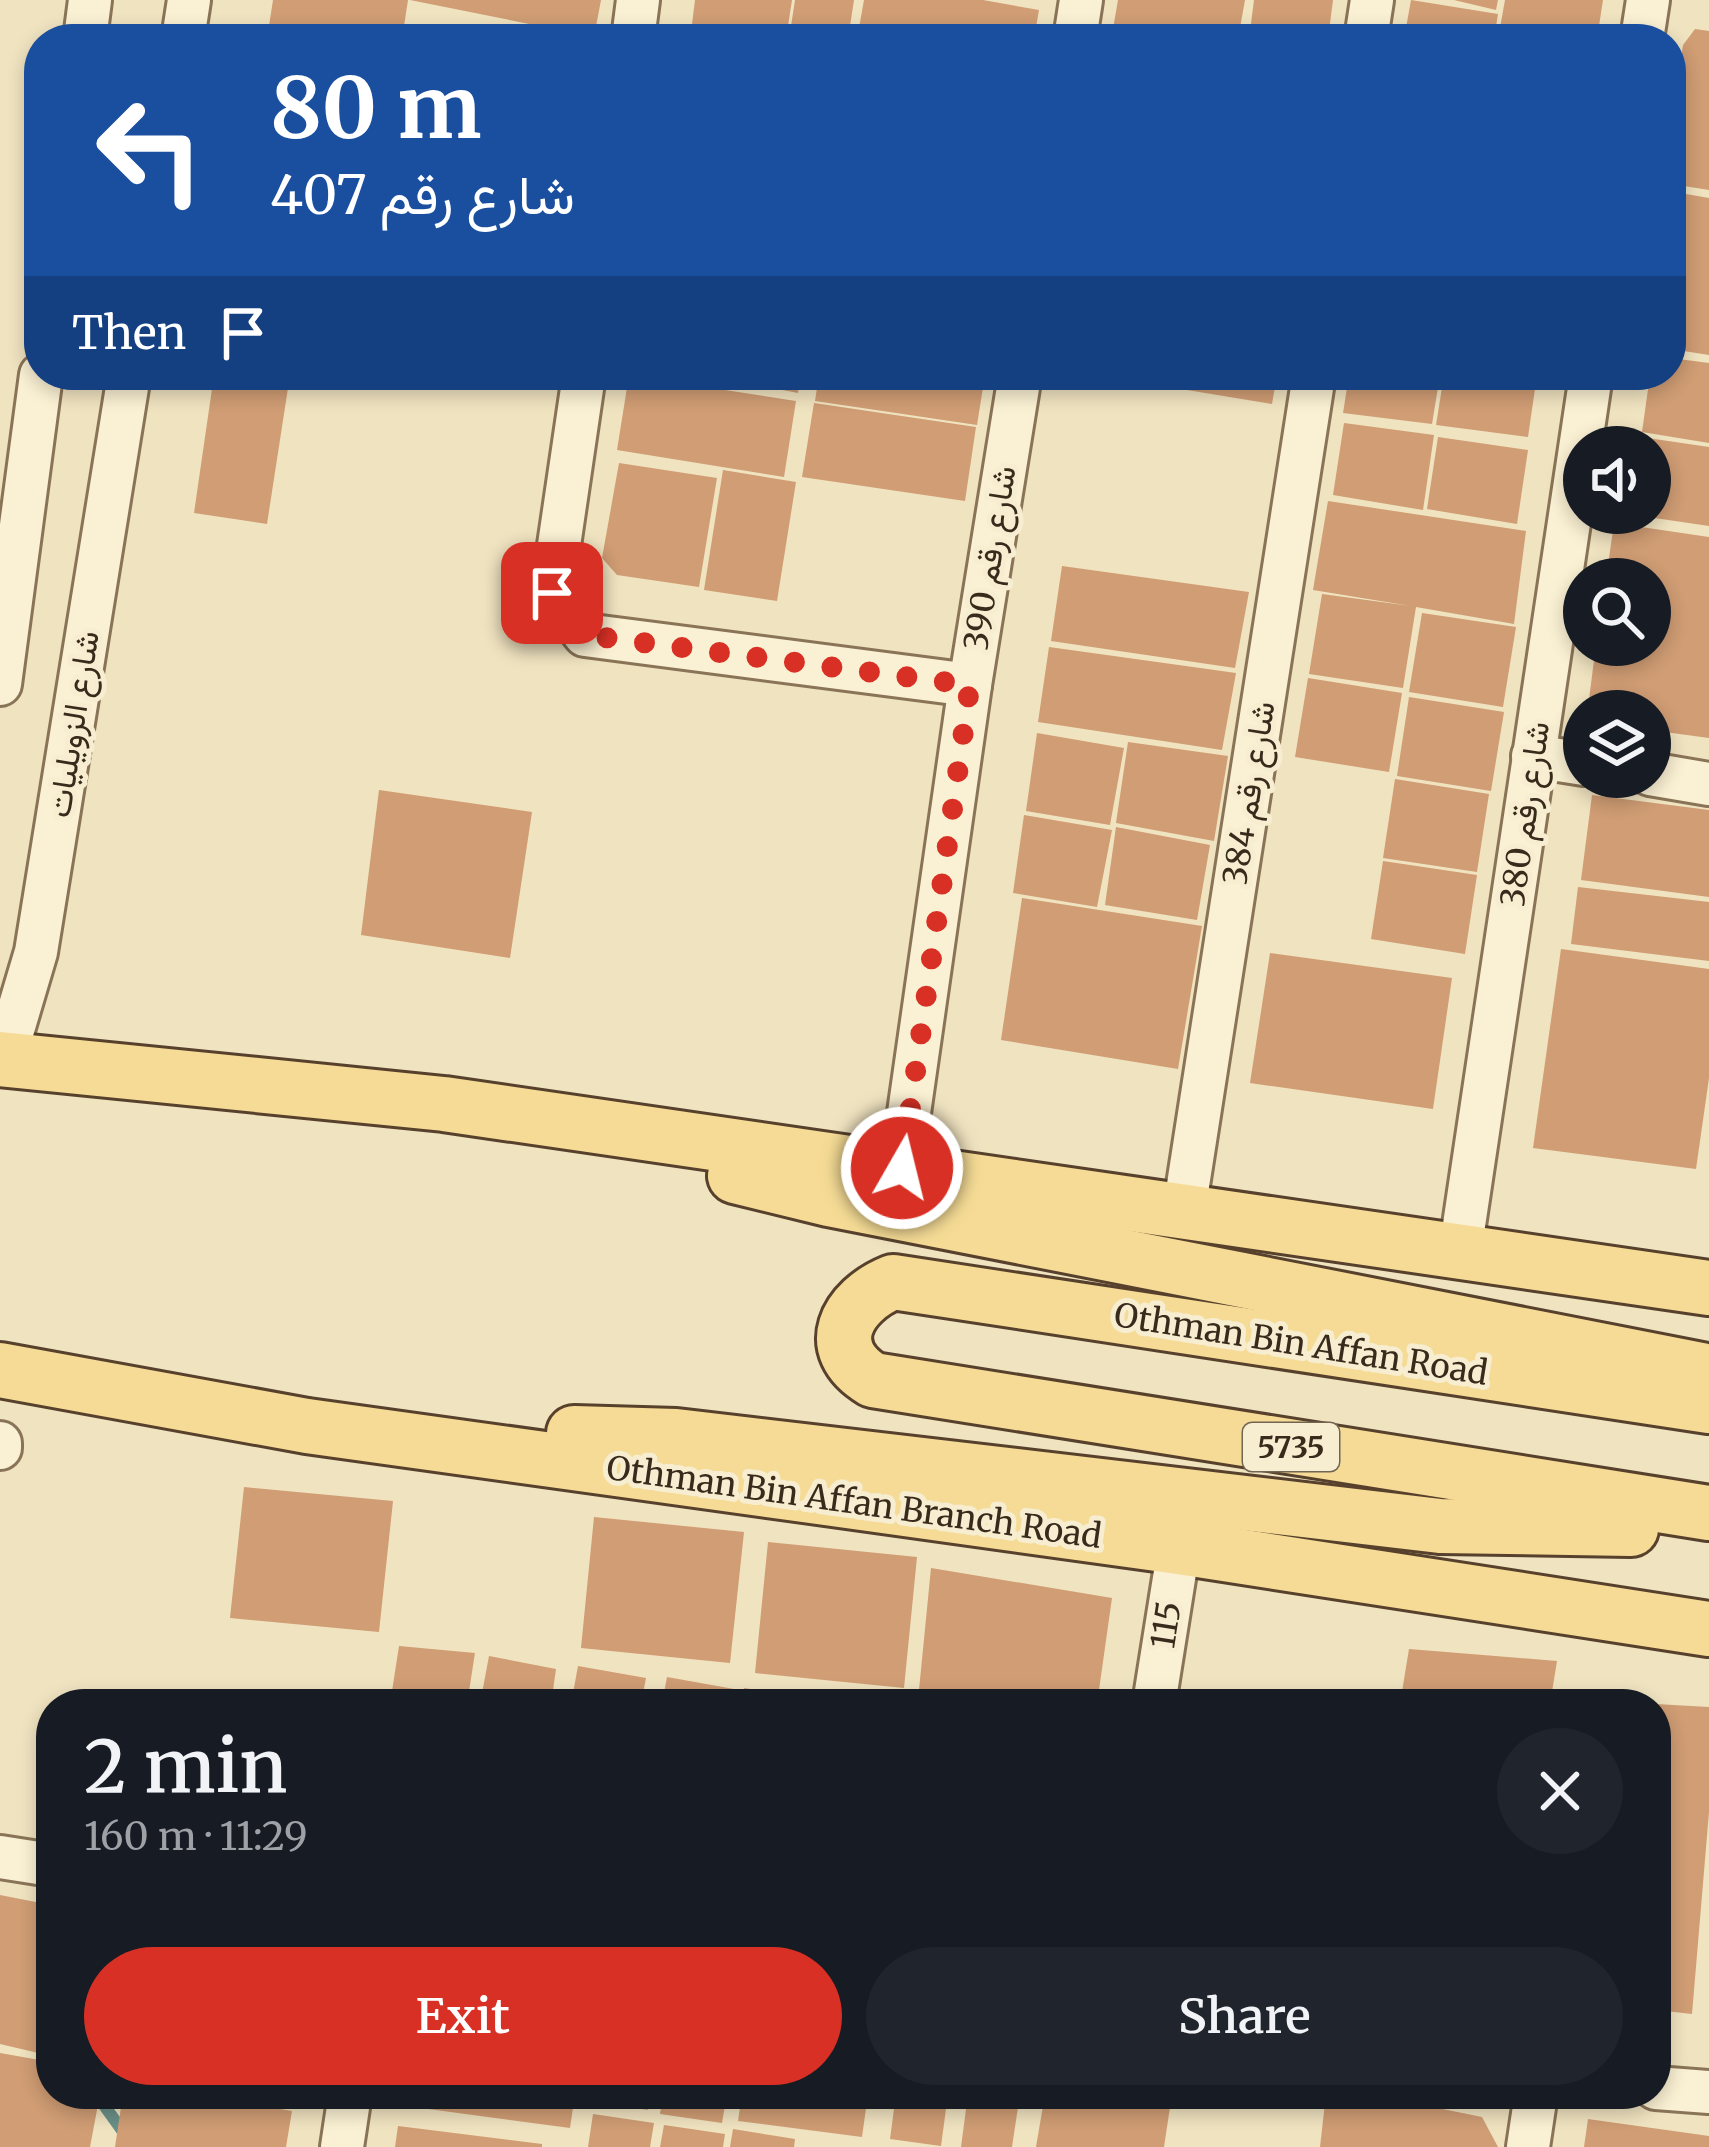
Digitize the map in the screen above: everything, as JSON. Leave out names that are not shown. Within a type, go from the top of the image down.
[{"type":"main road","points":[[1,1056],[444,1105],[1709,1288]]},
{"type":"main road","points":[[444,1105],[829,1199],[1709,1371]]},
{"type":"main road","name":"Othman Bin Affan Road","points":[[1709,1406],[893,1282],[857,1302],[847,1329],[846,1357],[873,1380],[1709,1513]]},
{"type":"main road","name":"Othman Bin Affan Branch Road","points":[[0,1370],[307,1426],[1179,1547],[1709,1629]]},
{"type":"main road","points":[[307,1426],[676,1436],[1440,1526],[1709,1530]]},
{"type":"street","points":[[0,684],[39,390]]},
{"type":"street","name":"شارع الزويليات","points":[[1,1056],[36,952],[127,390]]},
{"type":"street","points":[[582,390],[552,593],[585,635],[970,685]]},
{"type":"street","name":"شارع رقم 390","points":[[902,1168],[970,685],[1018,390]]},
{"type":"street","name":"شارع رقم 384","points":[[1184,1210],[1312,390]]},
{"type":"street","name":"شارع رقم 380","points":[[1460,1252],[1589,390]]},
{"type":"street","points":[[1533,756],[1563,761]]},
{"type":"street","points":[[1671,778],[1709,784]]},
{"type":"street","name":"115","points":[[1156,1689],[1179,1547]]},
{"type":"street","points":[[0,1857],[36,1862]]},
{"type":"street","points":[[1671,2089],[1709,2092]]},
{"type":"street","points":[[342,2147],[348,2109]]},
{"type":"street","points":[[1528,2147],[1534,2109]]},
{"type":"building","points":[[273,0],[408,0],[404,24],[269,24]]},
{"type":"building","points":[[410,0],[601,0],[596,24],[529,24]]},
{"type":"building","points":[[695,0],[792,0],[788,24],[692,24]]},
{"type":"building","points":[[795,0],[854,0],[850,24],[791,24]]},
{"type":"building","points":[[864,0],[983,0],[1039,10],[1037,24],[860,24]]},
{"type":"building","points":[[1118,0],[1245,0],[1241,24],[1114,24]]},
{"type":"building","points":[[1254,0],[1333,0],[1330,24],[1251,24]]},
{"type":"building","points":[[1411,0],[1498,14],[1496,24],[1407,24]]},
{"type":"building","points":[[1454,0],[1498,0],[1496,10]]},
{"type":"building","points":[[1505,0],[1603,0],[1599,24],[1501,24]]},
{"type":"building","points":[[1695,29],[1709,31],[1709,190],[1686,186],[1686,41]]},
{"type":"building","points":[[1686,194],[1709,198],[1709,355],[1686,351]]},
{"type":"building","points":[[1686,360],[1709,363],[1709,443],[1671,437],[1671,426],[1643,426],[1648,390],[1686,390]]},
{"type":"building","points":[[212,390],[288,390],[267,524],[194,513]]},
{"type":"building","points":[[627,390],[725,390],[796,401],[784,477],[617,450]]},
{"type":"building","points":[[817,390],[983,390],[977,425],[815,401]]},
{"type":"building","points":[[1187,390],[1274,390],[1272,404]]},
{"type":"building","points":[[1347,390],[1438,390],[1432,424],[1343,413]]},
{"type":"building","points":[[1442,390],[1535,390],[1528,437],[1436,425]]},
{"type":"building","points":[[814,403],[976,427],[965,501],[802,477]]},
{"type":"building","points":[[1344,423],[1434,435],[1423,510],[1333,495]]},
{"type":"building","points":[[1438,437],[1528,450],[1517,524],[1427,509]]},
{"type":"building","points":[[1671,441],[1709,447],[1709,526],[1671,520]]},
{"type":"building","points":[[619,463],[717,478],[699,587],[617,575],[602,558]]},
{"type":"building","points":[[723,470],[796,482],[777,601],[704,590]]},
{"type":"building","points":[[1328,501],[1526,531],[1514,624],[1416,607],[1403,688],[1309,674],[1322,594],[1411,606],[1313,590]]},
{"type":"building","points":[[1671,531],[1709,537],[1709,738],[1671,733],[1671,690],[1590,690],[1593,666],[1671,666],[1671,558],[1609,558],[1612,534]]},
{"type":"building","points":[[1062,566],[1249,592],[1235,668],[1051,641]]},
{"type":"building","points":[[1422,613],[1516,627],[1503,707],[1409,692]]},
{"type":"building","points":[[1049,647],[1236,673],[1222,750],[1038,722]]},
{"type":"building","points":[[1308,678],[1402,693],[1389,772],[1295,757]]},
{"type":"building","points":[[1409,697],[1504,712],[1491,791],[1397,776]]},
{"type":"building","points":[[1037,733],[1124,748],[1110,825],[1026,811]]},
{"type":"building","points":[[1128,742],[1228,756],[1214,841],[1116,823]]},
{"type":"building","points":[[1395,779],[1489,794],[1477,872],[1383,858]]},
{"type":"building","points":[[379,790],[532,812],[510,958],[361,935]]},
{"type":"building","points":[[1592,798],[1709,810],[1709,897],[1581,880]]},
{"type":"building","points":[[1024,815],[1112,830],[1097,907],[1013,893]]},
{"type":"building","points":[[1116,827],[1210,845],[1197,920],[1105,905]]},
{"type":"building","points":[[1383,861],[1477,875],[1465,954],[1371,939]]},
{"type":"building","points":[[1578,887],[1709,902],[1709,961],[1571,944]]},
{"type":"building","points":[[1022,898],[1202,926],[1178,1069],[1001,1040]]},
{"type":"building","points":[[1561,949],[1709,969],[1709,1078],[1696,1169],[1533,1148]]},
{"type":"building","points":[[1270,953],[1452,978],[1433,1109],[1250,1083]]},
{"type":"building","points":[[244,1487],[393,1501],[379,1632],[230,1618]]},
{"type":"building","points":[[594,1517],[744,1532],[730,1663],[581,1648]]},
{"type":"building","points":[[768,1542],[917,1557],[904,1688],[755,1673]]},
{"type":"building","points":[[931,1568],[1112,1598],[1099,1689],[919,1689]]},
{"type":"building","points":[[399,1646],[475,1653],[469,1689],[392,1689]]},
{"type":"building","points":[[1409,1649],[1557,1661],[1552,1689],[1402,1689]]},
{"type":"building","points":[[489,1656],[556,1669],[553,1689],[483,1689]]},
{"type":"building","points":[[578,1666],[646,1678],[644,1689],[574,1689]]},
{"type":"building","points":[[667,1677],[734,1689],[665,1689]]},
{"type":"building","points":[[1671,1705],[1709,1707],[1709,1812],[1692,2014],[1671,2012]]},
{"type":"building","points":[[0,1895],[36,1902],[36,2052],[0,2044]]},
{"type":"building","points":[[0,2053],[36,2059],[36,2109],[97,2109],[90,2147],[0,2147]]},
{"type":"building","points":[[121,2109],[292,2111],[286,2147],[115,2147]]},
{"type":"building","points":[[428,2109],[573,2109],[570,2128]]},
{"type":"building","points":[[661,2109],[724,2109],[722,2123],[660,2114]]},
{"type":"building","points":[[740,2109],[866,2109],[862,2137],[738,2121]]},
{"type":"building","points":[[894,2109],[946,2109],[941,2146],[890,2139]]},
{"type":"building","points":[[966,2109],[1018,2109],[1012,2147],[961,2147]]},
{"type":"building","points":[[1042,2109],[1170,2109],[1164,2147],[1036,2147]]},
{"type":"building","points":[[1324,2109],[1443,2109],[1482,2117],[1498,2147],[1320,2147]]},
{"type":"building","points":[[593,2114],[654,2123],[650,2147],[588,2147]]},
{"type":"building","points":[[1588,2119],[1709,2136],[1709,2147],[1584,2147]]},
{"type":"building","points":[[664,2125],[725,2134],[723,2147],[660,2147]]},
{"type":"building","points":[[398,2126],[542,2144],[542,2147],[395,2147]]},
{"type":"building","points":[[733,2129],[795,2139],[794,2147],[730,2147]]},
{"type":"waterway","points":[[107,2109],[134,2147]]},
{"type":"route","points":[[552,593],[585,635],[970,685],[902,1168]]}]
